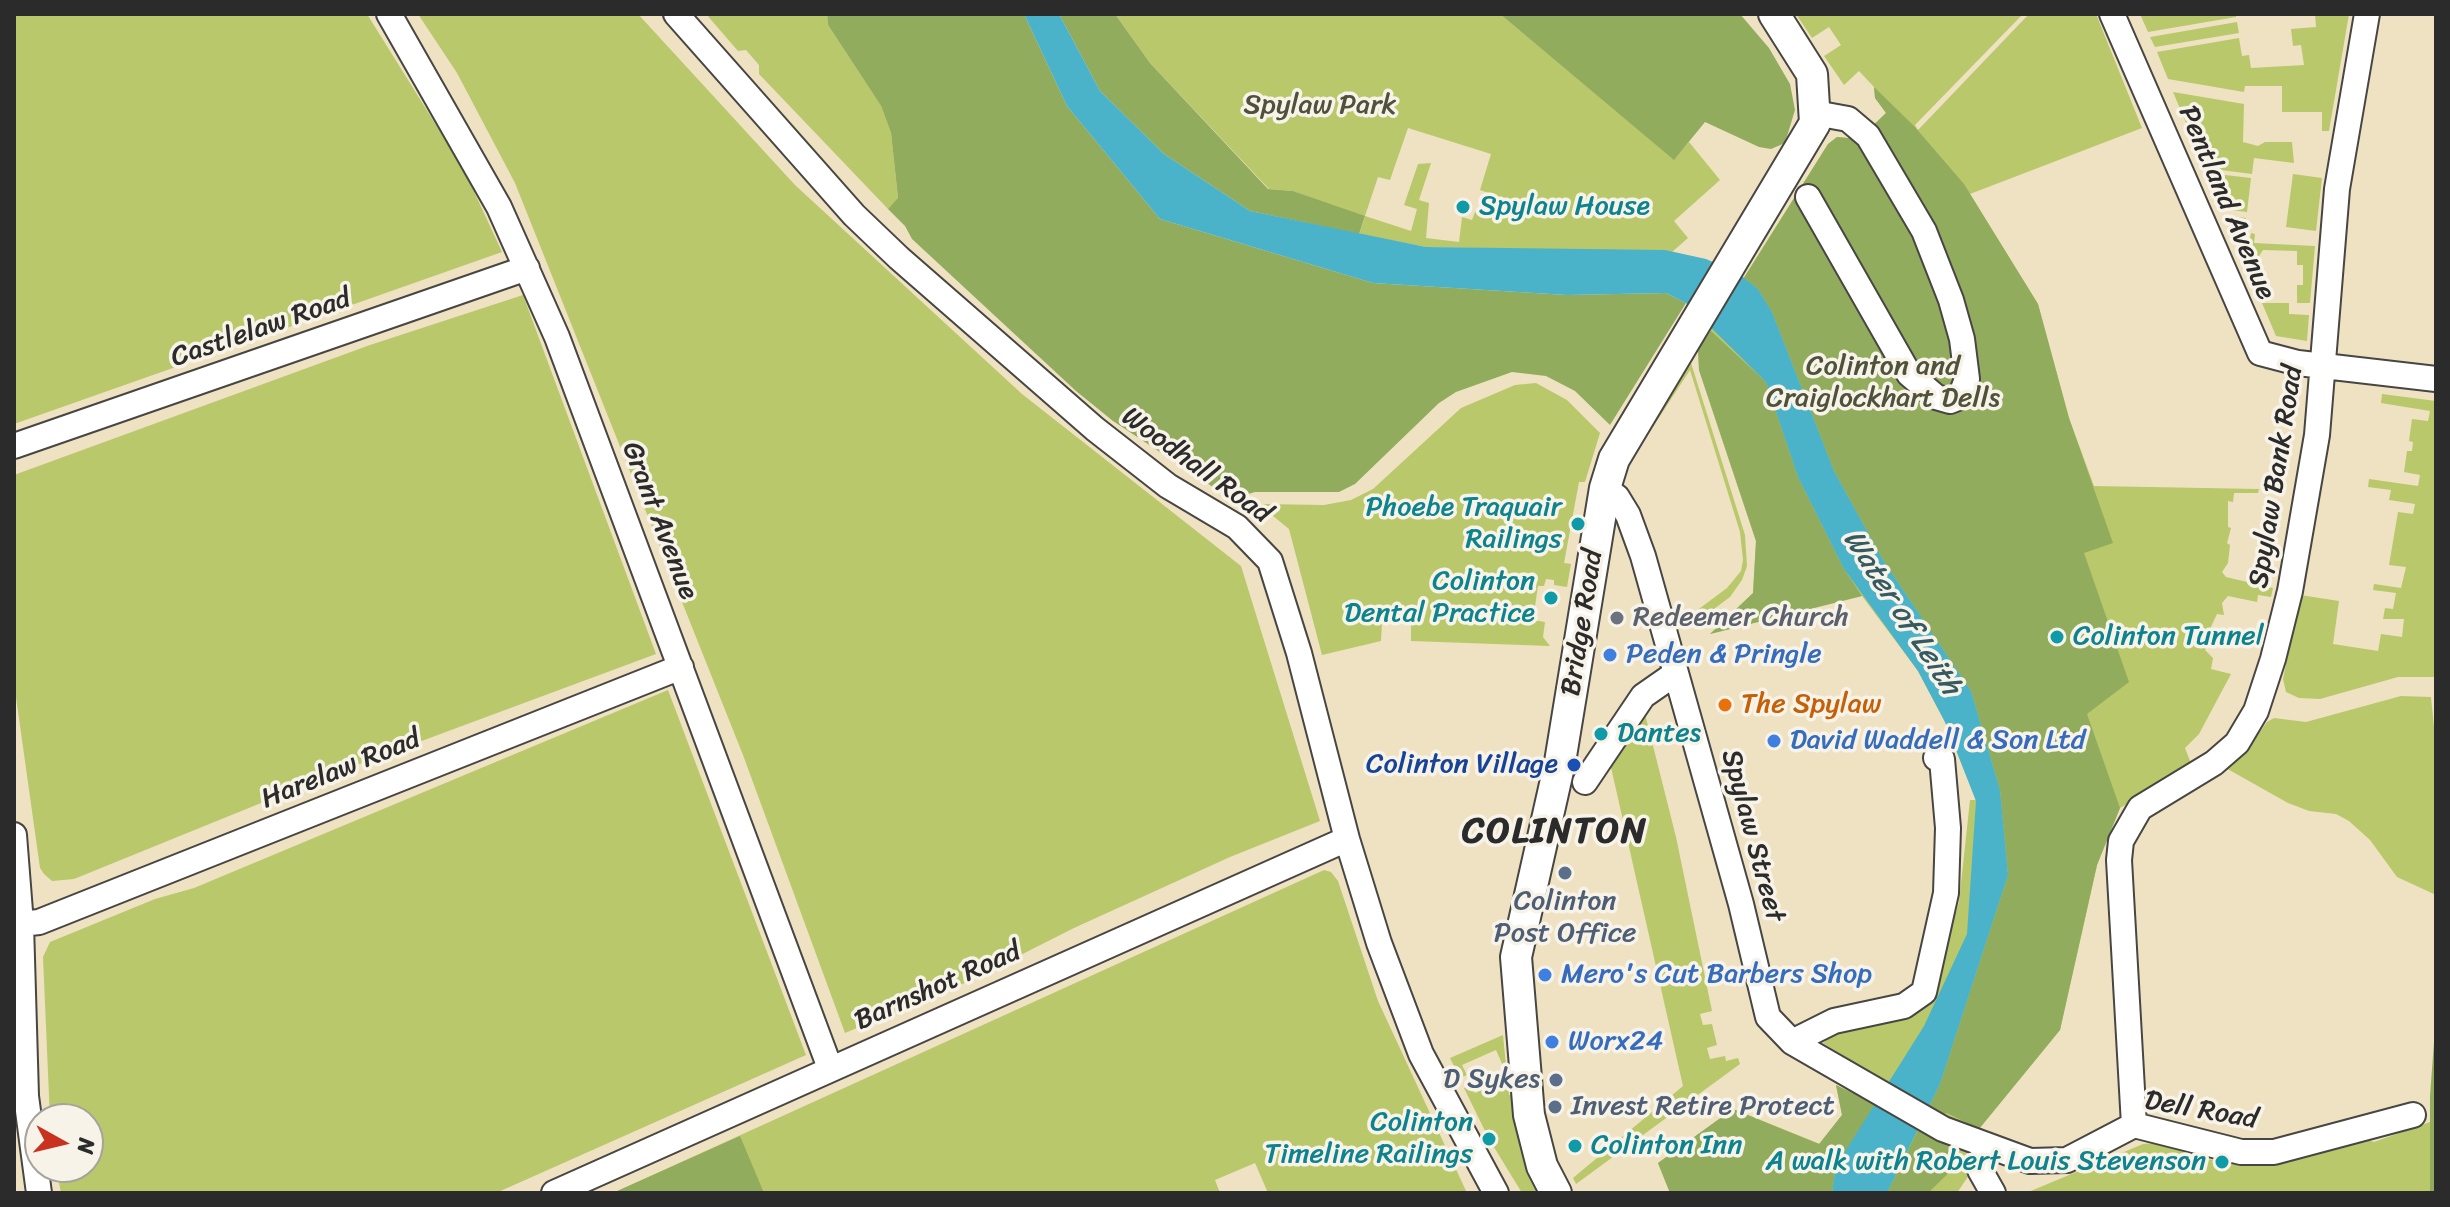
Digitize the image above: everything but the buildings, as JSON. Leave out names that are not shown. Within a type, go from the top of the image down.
[{"type":"main road","points":[[1774,14],[1809,67],[1816,106]]},
{"type":"main road","name":"Bridge Road","points":[[1556,1193],[1542,1166],[1529,1115],[1516,957],[1560,762],[1605,488],[1619,448],[1801,150],[1813,128],[1816,106]]},
{"type":"street","name":"Grant Avenue","points":[[389,14],[461,137],[527,268],[681,667],[830,1068]]},
{"type":"street","name":"Woodhall Road","points":[[676,14],[854,215],[899,258],[1095,429],[1168,486],[1237,527],[1270,561],[1379,943],[1421,1054],[1496,1193]]},
{"type":"street","name":"Pentland Avenue","points":[[2112,14],[2257,349],[2269,357],[2325,366]]},
{"type":"street","name":"Spylaw Bank Road","points":[[2134,1125],[2121,841],[2140,808],[2228,752],[2256,711],[2290,591],[2312,473],[2325,366],[2337,189],[2367,14]]},
{"type":"street","points":[[1808,197],[1909,374],[1936,397],[1950,401],[1960,397],[1967,379],[1962,339],[1951,300],[1924,231],[1868,136],[1848,119],[1816,106]]},
{"type":"street","name":"Castlelaw Road","points":[[14,446],[527,268]]},
{"type":"street","points":[[2325,366],[2436,379]]},
{"type":"street","name":"Spylaw Street","points":[[1605,488],[1617,497],[1628,515],[1741,904],[1768,1017],[1792,1042],[1850,1078]]},
{"type":"street","name":"Harelaw Road","points":[[21,924],[39,922],[681,667]]},
{"type":"street","points":[[1585,782],[1643,696],[1676,673]]},
{"type":"street","points":[[1792,1042],[1834,1021],[1904,1006],[1924,992],[1946,893],[1948,828],[1942,759],[1936,758]]},
{"type":"street","points":[[14,835],[21,924],[26,1096],[39,1193]]},
{"type":"street","name":"Barnshot Road","points":[[554,1193],[1347,839]]},
{"type":"street","name":"Dell Road","points":[[1850,1078],[1943,1129],[2030,1161],[2067,1160],[2134,1125],[2241,1152],[2274,1152],[2413,1115]]},
{"type":"street","points":[[1985,1145],[1980,1170],[1993,1193]]},
{"type":"green space","points":[[14,14],[367,14],[464,170],[502,252],[14,424]]},
{"type":"green space","points":[[418,14],[638,14],[795,185],[1022,394],[1241,566],[1320,821],[1230,857],[1074,928],[967,982],[845,1033],[743,755],[515,183],[457,73]]},
{"type":"green space","points":[[706,14],[827,14],[828,25],[881,106],[891,133],[898,199],[888,209],[759,74],[759,65],[746,50],[738,51]]},
{"type":"green space","points":[[827,14],[1024,14],[1067,106],[1160,219],[1373,283],[1567,295],[1666,293],[1686,303],[1610,425],[1575,391],[1546,376],[1512,372],[1456,392],[1439,403],[1355,484],[1339,492],[1255,492],[1231,499],[1113,421],[1076,391],[912,239],[905,226],[888,209],[898,198],[891,133],[881,106],[828,25]]},
{"type":"green space","points":[[1059,14],[1115,14],[1150,63],[1268,189],[1293,191],[1365,216],[1359,234],[1250,211],[1164,154],[1100,91]]},
{"type":"green space","name":"Spylaw Park","points":[[1115,14],[1500,14],[1674,159],[1689,142],[1720,180],[1674,221],[1688,238],[1672,252],[1426,247],[1359,234],[1365,217],[1293,191],[1269,189],[1150,63]],"holes":[[[1408,128],[1491,154],[1480,190],[1500,197],[1493,218],[1475,212],[1472,220],[1462,217],[1459,242],[1426,238],[1429,203],[1419,200],[1431,163],[1418,164],[1404,205],[1417,209],[1411,231],[1365,216],[1378,177],[1390,180]]]},
{"type":"green space","points":[[1500,14],[1740,14],[1769,48],[1790,84],[1795,110],[1785,143],[1771,149],[1759,147],[1705,122],[1674,160]]},
{"type":"green space","name":"Colinton and Craiglockhart Dells","points":[[1796,14],[2023,14],[1915,125],[1918,130],[2029,14],[2096,14],[2142,128],[1970,194],[2038,304],[2069,418],[2094,486],[2259,489],[2258,493],[2234,493],[2233,502],[2228,501],[2228,527],[2231,528],[2227,543],[2230,545],[2228,563],[2222,572],[2226,577],[2273,588],[2271,597],[2258,595],[2257,602],[2228,596],[2222,603],[2224,615],[2217,614],[2209,631],[2213,634],[2210,644],[2205,650],[2213,658],[2211,669],[2231,674],[2199,734],[2185,748],[2192,766],[2120,808],[2097,865],[2060,1030],[1979,1129],[1965,1157],[1971,1172],[1957,1193],[1670,1193],[1658,1163],[1733,1109],[1820,1144],[1842,1115],[1836,1085],[1860,1096],[1871,1073],[1823,1043],[1836,1033],[1903,1014],[1950,932],[1959,902],[1970,800],[1976,800],[1945,722],[1918,671],[1862,596],[1710,634],[1753,593],[1756,541],[1699,370],[1698,350],[1828,144],[1837,137],[1859,139],[1886,113],[1875,98],[1874,87],[1859,71],[1844,85],[1824,56],[1841,45],[1829,27],[1812,38]]},
{"type":"green space","points":[[2140,14],[2236,14],[2236,17],[2148,32]]},
{"type":"green space","points":[[2315,14],[2349,14],[2329,131],[2322,131],[2322,112],[2282,112],[2282,86],[2245,86],[2244,92],[2168,79],[2157,52],[2239,38],[2242,56],[2249,55],[2251,68],[2304,65],[2301,45],[2293,46],[2291,29],[2316,27]]},
{"type":"green space","points":[[2237,22],[2239,33],[2155,47],[2150,37]]},
{"type":"green space","name":"Colinton and Craiglockhart Dells","points":[[1874,87],[1914,126],[1964,184],[2038,304],[2069,418],[2113,543],[2084,553],[2129,682],[2087,714],[2120,808],[2097,865],[2060,1030],[1979,1129],[1947,1113],[1938,1115],[1928,1109],[1940,1084],[2008,875],[2000,790],[1971,691],[1883,560],[1834,471],[1772,312],[1758,289],[1744,278],[1828,144],[1837,137],[1859,139],[1886,113],[1875,98]]},
{"type":"green space","points":[[2173,92],[2244,104],[2243,142],[2258,146],[2265,142],[2292,142],[2294,163],[2254,158],[2252,174],[2205,168]]},
{"type":"green space","points":[[2208,173],[2251,178],[2247,212],[2223,209]]},
{"type":"green space","points":[[2293,174],[2322,178],[2316,231],[2286,227]]},
{"type":"green space","points":[[2225,215],[2246,218],[2244,238],[2250,239],[2251,233],[2255,234],[2254,243],[2315,246],[2310,303],[2297,303],[2297,285],[2303,285],[2303,265],[2297,265],[2297,251],[2263,250],[2259,256],[2262,266],[2246,266]]},
{"type":"green space","points":[[523,295],[656,654],[330,775],[74,879],[52,881],[40,868],[14,683],[14,475],[370,345]]},
{"type":"green space","points":[[2262,303],[2289,303],[2289,314],[2309,315],[2307,341],[2276,336]]},
{"type":"green space","points":[[1711,331],[1766,382],[1798,477],[1844,569],[1862,596],[1710,634],[1753,593],[1756,541],[1699,370],[1698,350]]},
{"type":"green space","points":[[1691,363],[1745,535],[1747,566],[1730,597],[1687,629],[1684,620],[1727,588],[1741,571],[1743,560],[1740,532],[1690,370],[1634,456]]},
{"type":"green space","points":[[1536,383],[1567,400],[1600,433],[1585,482],[1579,482],[1564,563],[1571,564],[1567,587],[1554,585],[1554,580],[1546,579],[1544,586],[1538,586],[1533,620],[1545,622],[1543,637],[1550,646],[1411,641],[1411,623],[1382,623],[1381,641],[1322,655],[1289,529],[1273,516],[1252,509],[1261,504],[1324,505],[1351,500],[1373,489],[1461,408],[1515,385]]},
{"type":"green space","points":[[2382,394],[2436,401],[2436,677],[2398,677],[2320,699],[2299,698],[2286,692],[2283,679],[2300,595],[2339,601],[2333,644],[2378,651],[2381,634],[2402,637],[2404,619],[2383,619],[2385,608],[2393,609],[2396,593],[2373,590],[2374,584],[2401,588],[2406,567],[2389,565],[2398,512],[2413,514],[2415,504],[2389,500],[2391,490],[2368,487],[2369,479],[2418,486],[2420,475],[2404,472],[2407,451],[2412,451],[2413,442],[2409,441],[2412,419],[2428,421],[2430,411],[2381,403]]},
{"type":"green space","points":[[668,690],[806,1055],[496,1193],[61,1193],[59,1183],[104,1183],[104,1103],[49,1103],[43,957],[50,942],[155,899],[194,888]]},
{"type":"green space","points":[[2401,696],[2431,697],[2436,747],[2436,895],[2397,877],[2370,840],[2349,821],[2336,814],[2309,811],[2288,803],[2224,767],[2247,750],[2267,722],[2274,718],[2306,722]]},
{"type":"green space","points":[[1645,714],[1676,837],[1712,1011],[1700,1014],[1703,1025],[1712,1024],[1717,1045],[1707,1048],[1710,1059],[1725,1056],[1726,1061],[1738,1058],[1740,1064],[1576,1184],[1573,1178],[1683,1086],[1608,754],[1640,715]]},
{"type":"green space","points":[[1324,870],[1331,872],[1338,881],[1378,1001],[1467,1193],[1268,1193],[1255,1163],[1215,1180],[1220,1193],[613,1193]]},
{"type":"green space","points":[[2436,1015],[2436,1193],[2026,1193],[2143,1144],[2157,1143],[2207,1159],[2255,1166],[2365,1139],[2374,1142],[2430,1122]]},
{"type":"green space","points":[[2436,1015],[2436,1193],[2430,1193],[2430,1096]]},
{"type":"green space","points":[[1503,1035],[1507,1075],[1496,1050],[1462,1065],[1467,1075],[1460,1078],[1450,1058]]},
{"type":"green space","points":[[1508,1081],[1509,1095],[1515,1094],[1543,1193],[1522,1193],[1489,1139],[1464,1088],[1470,1084],[1475,1093],[1488,1087],[1491,1093]]},
{"type":"green space","points":[[1836,1085],[1876,1105],[1836,1166],[1832,1193],[1670,1193],[1658,1163],[1733,1109],[1819,1144],[1842,1115]]},
{"type":"green space","points":[[1919,1128],[1965,1157],[1928,1193],[1887,1193]]},
{"type":"green space","points":[[740,1136],[764,1193],[615,1193],[615,1192]]},
{"type":"water","name":"Water of Leith","points":[[1024,14],[1059,14],[1100,91],[1164,154],[1250,211],[1426,247],[1665,250],[1706,259],[1738,273],[1758,289],[1772,312],[1834,471],[1883,560],[1971,691],[2000,790],[2008,875],[1940,1084],[1887,1193],[1832,1193],[1836,1166],[1924,1026],[1967,934],[1976,801],[1945,722],[1918,671],[1844,569],[1798,477],[1766,382],[1686,303],[1666,293],[1567,295],[1373,283],[1160,219],[1067,106]]},
{"type":"place","name":"Spylaw House","points":[[1463,207]]},
{"type":"place","name":"Phoebe Traquair Railings","points":[[1578,524]]},
{"type":"place","name":"Colinton Dental Practice","points":[[1551,598]]},
{"type":"place","name":"Redeemer Church","points":[[1617,618]]},
{"type":"place","name":"Colinton Tunnel","points":[[2057,637]]},
{"type":"place","name":"Peden & Pringle","points":[[1610,655]]},
{"type":"place","name":"The Spylaw","points":[[1725,705]]},
{"type":"place","name":"Dantes","points":[[1601,734]]},
{"type":"place","name":"David Waddell & Son Ltd","points":[[1774,741]]},
{"type":"place","name":"Colinton Village","points":[[1574,765]]},
{"type":"place","name":"Colinton Post Office","points":[[1565,873]]},
{"type":"place","name":"Mero's Cut Barbers Shop","points":[[1545,975]]},
{"type":"place","name":"Worx24","points":[[1552,1042]]},
{"type":"place","name":"D Sykes","points":[[1556,1080]]},
{"type":"place","name":"Invest Retire Protect","points":[[1555,1107]]},
{"type":"place","name":"Colinton Timeline Railings","points":[[1489,1139]]},
{"type":"place","name":"Colinton Inn","points":[[1575,1146]]},
{"type":"place","name":"A walk with Robert Louis Stevenson","points":[[2222,1162]]},
{"type":"district","name":"COLINTON","points":[[1555,833]]}]
